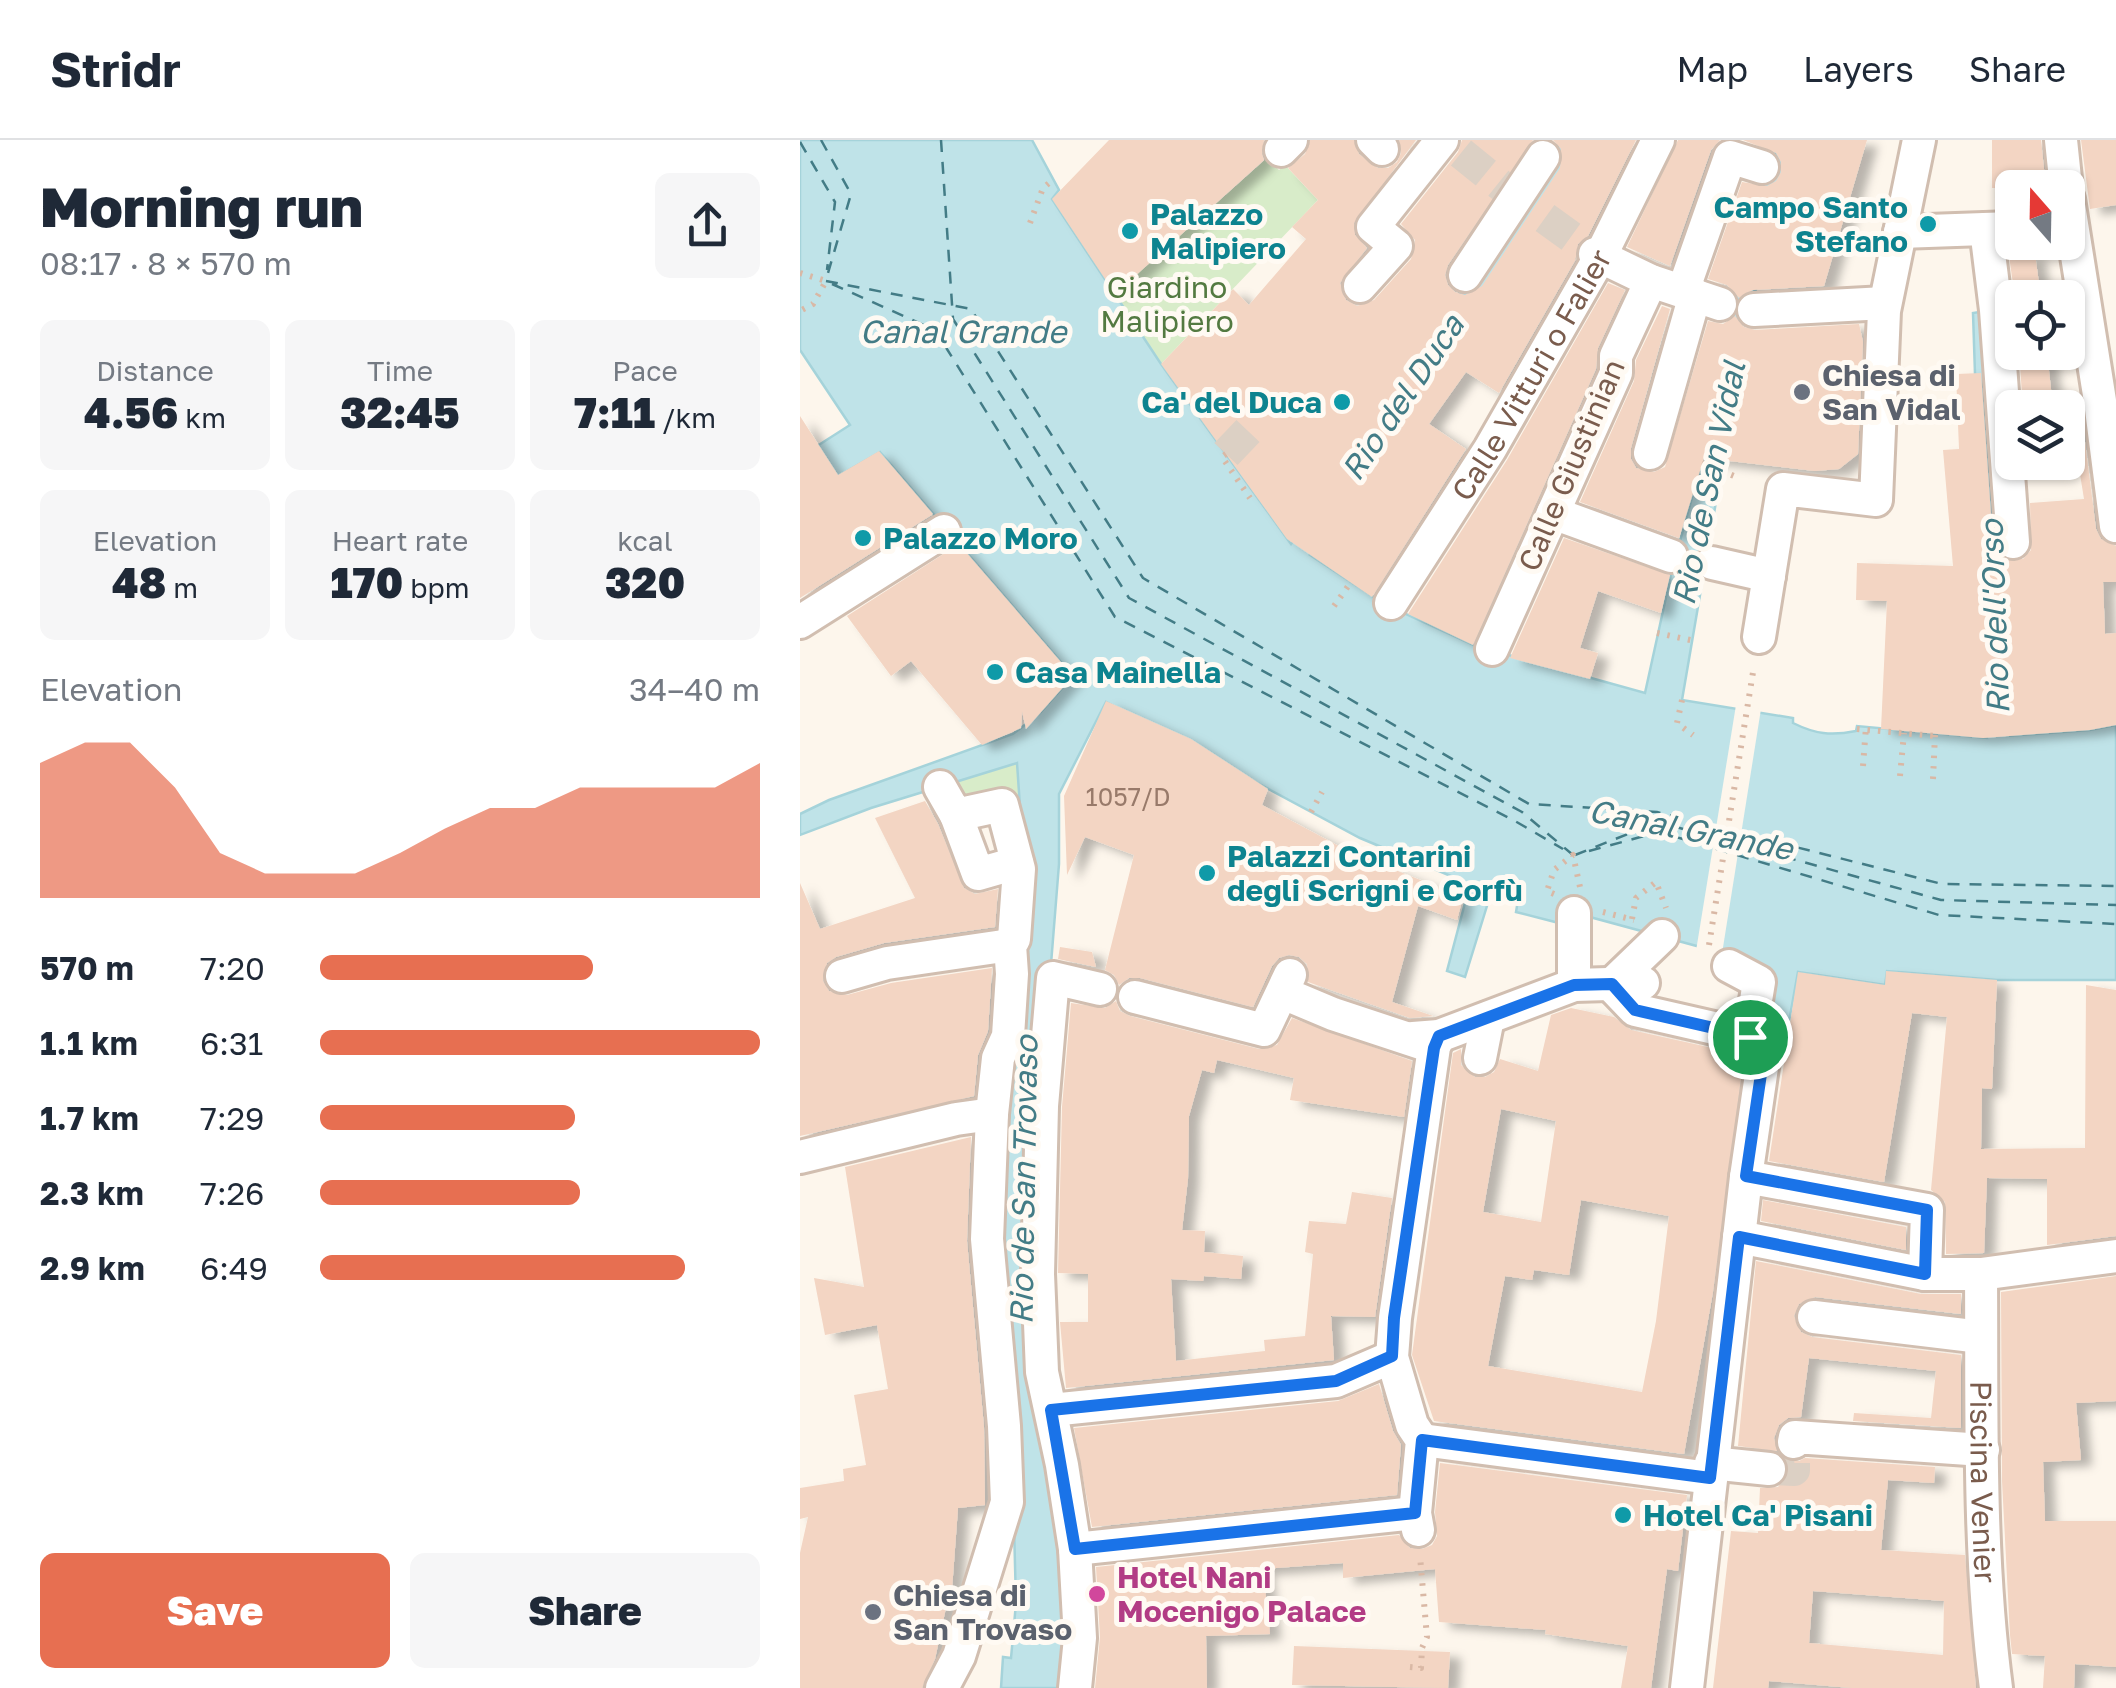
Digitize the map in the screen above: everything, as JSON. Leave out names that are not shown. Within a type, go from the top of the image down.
[{"type":"street","name":"Calle Vitturi o Falier","points":[[1391,603],[1490,449],[1658,140]]},
{"type":"street","points":[[1760,637],[1783,489],[1876,500],[1885,303],[1918,140]]},
{"type":"street","points":[[2061,140],[2064,170]]},
{"type":"street","points":[[1360,286],[1396,246],[1373,227],[1410,176],[1453,144]]},
{"type":"street","points":[[1465,275],[1542,157]]},
{"type":"street","points":[[1650,452],[1699,297],[1730,157],[1762,167]]},
{"type":"street","points":[[1900,232],[1995,229]]},
{"type":"street","points":[[1597,256],[1699,297]]},
{"type":"street","points":[[1998,260],[1996,310],[2013,542]]},
{"type":"street","points":[[2078,260],[2108,409],[2116,526]]},
{"type":"street","name":"Calle Giustinian","points":[[1492,649],[1616,373],[1616,356],[1651,280]]},
{"type":"street","points":[[1754,310],[1885,303]]},
{"type":"street","points":[[1553,513],[1671,556]]},
{"type":"street","points":[[800,622],[944,531]]},
{"type":"street","points":[[1712,563],[1769,576]]},
{"type":"street","points":[[942,1688],[947,1655],[1007,1502],[987,1239],[992,1114],[998,1058],[1008,1036],[1017,863],[1002,806],[948,801],[978,874],[1017,863]]},
{"type":"street","points":[[1574,912],[1574,985]]},
{"type":"street","points":[[1627,984],[1662,936]]},
{"type":"street","points":[[842,976],[887,963],[1010,945]]},
{"type":"street","points":[[1729,966],[1759,982],[1750,1037]]},
{"type":"street","points":[[1075,1688],[1080,1638],[1075,1549],[1042,1372],[1038,1274],[1042,1106],[1052,978],[1100,989]]},
{"type":"street","points":[[1135,998],[1264,1030],[1287,984],[1333,1014],[1429,1040],[1574,985],[1627,984]]},
{"type":"street","points":[[1627,984],[1635,1010],[1766,1040],[1711,1471],[1684,1579],[1687,1688]]},
{"type":"street","points":[[1480,1058],[1488,1018]]},
{"type":"street","points":[[1075,1549],[1416,1521],[1417,1433],[1392,1356],[1429,1040]]},
{"type":"street","points":[[800,1157],[992,1114]]},
{"type":"street","points":[[1746,1176],[1927,1210],[1925,1274]]},
{"type":"street","points":[[1739,1237],[1925,1274],[1981,1274],[2116,1256]]},
{"type":"street","name":"Piscina Venier","points":[[1981,1274],[1982,1450],[1990,1646],[1996,1688]]},
{"type":"street","points":[[1814,1317],[1981,1337]]},
{"type":"street","points":[[1051,1410],[1336,1381],[1392,1356]]},
{"type":"street","points":[[1417,1433],[1711,1471],[1769,1469]]},
{"type":"street","points":[[1794,1442],[1794,1437],[1982,1450]]},
{"type":"path","points":[[1030,222],[1044,188],[1054,179]]},
{"type":"path","points":[[800,272],[826,281],[813,304],[800,311]]},
{"type":"path","points":[[1226,454],[1222,457],[1250,498]]},
{"type":"path","points":[[1702,463],[1734,476]]},
{"type":"path","points":[[1693,491],[1720,499]]},
{"type":"path","points":[[1334,606],[1351,582]]},
{"type":"path","points":[[1657,632],[1695,642]]},
{"type":"path","points":[[1710,939],[1760,637]]},
{"type":"path","points":[[1682,700],[1677,723],[1693,735]]},
{"type":"path","points":[[1863,766],[1866,727]]},
{"type":"path","points":[[1856,729],[1935,735],[1933,779]]},
{"type":"path","points":[[1900,776],[1904,732]]},
{"type":"path","points":[[1311,812],[1322,792]]},
{"type":"path","points":[[1632,920],[1636,898],[1656,882]]},
{"type":"path","points":[[1410,1668],[1421,1668],[1427,1638],[1416,1521]]},
{"type":"green space","name":"Giardino Malipiero","points":[[1267,158],[1279,170],[1285,165],[1318,200],[1161,364],[1115,294]]},
{"type":"green space","points":[[1017,762],[1022,850],[1009,792],[965,806],[944,784]]},
{"type":"water","name":"Canal Grande","points":[[800,140],[1032,140],[1059,190],[1052,199],[1161,364],[1291,544],[1562,140],[1582,140],[1310,555],[1386,605],[1476,646],[1645,693],[1672,570],[1700,469],[1726,348],[1729,314],[1752,239],[1773,140],[1796,140],[1759,282],[1742,323],[1682,700],[1793,718],[1793,723],[1823,733],[1856,731],[1857,726],[1987,738],[1973,313],[1992,310],[1995,480],[2001,480],[2005,553],[2007,736],[2116,725],[2116,980],[1997,980],[1887,971],[1885,985],[1798,972],[1788,1027],[1765,1024],[1771,976],[1704,948],[1575,913],[1563,924],[1516,912],[1518,900],[1491,893],[1465,977],[1447,971],[1470,884],[1360,838],[1106,702],[1059,794],[1059,864],[1038,1127],[1064,1581],[1064,1688],[1001,1688],[1003,1657],[1011,1658],[1016,1603],[1013,1487],[993,1237],[1024,865],[1017,763],[871,808],[800,835],[800,814],[1013,734],[1039,714],[1073,676],[880,452],[800,498],[800,457],[850,425],[800,350]]},
{"type":"pier","points":[[1736,705],[1761,709],[1721,960],[1696,951]]},
{"type":"building","name":"Palazzo Malipiero","points":[[1109,140],[1264,140],[1264,160],[1115,294],[1052,199]]},
{"type":"building","points":[[1310,140],[1354,140],[1359,154],[1378,168],[1388,168],[1401,153],[1399,140],[1416,140],[1354,223],[1355,235],[1367,248],[1340,283],[1346,300],[1357,306],[1374,300],[1411,259],[1415,240],[1401,224],[1458,152],[1462,140],[1533,140],[1448,265],[1448,285],[1465,295],[1482,286],[1560,168],[1561,149],[1553,140],[1636,140],[1588,236],[1578,244],[1576,259],[1499,393],[1466,372],[1429,424],[1466,449],[1372,597],[1287,539],[1161,364],[1233,289],[1249,305],[1306,239],[1292,227],[1318,200],[1288,168],[1305,154]]},
{"type":"building","points":[[1678,140],[1720,140],[1711,150],[1670,266],[1627,247]]},
{"type":"building","points":[[1743,140],[1867,140],[1824,286],[1753,290],[1739,298],[1727,285],[1708,279],[1742,182],[1767,186],[1781,172],[1776,153]]},
{"type":"building","points":[[1992,140],[2041,140],[2044,170],[1995,170],[1992,188]]},
{"type":"building","points":[[2081,140],[2116,140],[2116,205],[2090,209]]},
{"type":"building","points":[[2010,260],[2036,260],[2039,280],[2012,280]]},
{"type":"building","points":[[1608,283],[1625,290],[1598,348],[1596,369],[1473,645],[1408,614],[1507,460]]},
{"type":"building","points":[[1662,306],[1670,309],[1631,448],[1636,468],[1654,472],[1665,467],[1708,321],[1723,324],[1735,316],[1744,327],[1755,330],[1859,324],[1863,342],[1858,454],[1839,469],[1815,471],[1704,458],[1679,538],[1580,502],[1634,381],[1636,360]]},
{"type":"building","points":[[2020,370],[2049,370],[2051,390],[2022,390]]},
{"type":"building","points":[[1981,373],[1993,543],[1997,554],[2005,560],[2023,559],[2031,550],[2030,503],[2084,499],[2081,480],[2085,480],[2085,442],[2096,529],[2101,539],[2116,546],[2116,582],[2103,582],[2105,634],[2116,633],[2116,725],[1983,738],[1881,729],[1887,601],[1856,600],[1857,563],[1953,566],[1943,450],[1959,449],[1956,374]]},
{"type":"building","name":"Palazzo Moro","points":[[800,416],[838,475],[879,451],[933,514],[800,598]]},
{"type":"building","points":[[1564,538],[1670,575],[1661,613],[1598,591],[1580,648],[1598,653],[1590,679],[1510,658]]},
{"type":"building","points":[[959,544],[1073,676],[1026,729],[1022,711],[1021,728],[982,745],[911,661],[891,676],[847,616]]},
{"type":"building","points":[[1106,701],[1191,739],[1268,789],[1262,805],[1350,852],[1463,897],[1457,920],[1418,906],[1392,1002],[1433,1016],[1410,1018],[1308,982],[1307,964],[1289,955],[1272,966],[1253,1007],[1140,978],[1129,978],[1119,985],[1114,975],[1105,970],[1134,855],[1085,837],[1067,875],[1064,796]]},
{"type":"building","points":[[925,801],[964,888],[975,894],[998,889],[995,927],[884,943],[836,957],[827,963],[823,981],[829,991],[847,995],[891,983],[992,968],[988,1031],[978,1055],[974,1096],[800,1136],[800,883],[820,929],[915,898],[875,818]]},
{"type":"building","points":[[1060,947],[1092,952],[1096,967],[1058,959]]},
{"type":"building","points":[[1886,971],[1997,980],[1992,1089],[1982,1088],[1981,1149],[2085,1148],[2086,985],[2116,990],[2116,1236],[2047,1245],[2047,1179],[1987,1178],[1984,1253],[1946,1254],[1945,1202],[1931,1190],[1947,1017],[1912,1013],[1884,1182],[1769,1161],[1798,972],[1885,985]]},
{"type":"building","points":[[1116,1001],[1120,1011],[1130,1016],[1259,1049],[1277,1045],[1292,1018],[1412,1061],[1404,1117],[1290,1100],[1294,1078],[1217,1060],[1214,1073],[1202,1070],[1189,1116],[1182,1230],[1205,1231],[1204,1252],[1243,1256],[1241,1279],[1171,1279],[1176,1361],[1265,1351],[1264,1340],[1305,1336],[1313,1254],[1305,1252],[1309,1221],[1346,1224],[1352,1192],[1392,1198],[1375,1317],[1331,1316],[1334,1360],[1066,1388],[1060,1322],[1088,1322],[1088,1274],[1058,1273],[1062,1107],[1071,1003],[1105,1008]]},
{"type":"building","points":[[1571,1008],[1614,1017],[1631,1030],[1744,1055],[1713,1292],[1684,1454],[1434,1421],[1412,1355],[1453,1053],[1461,1049],[1461,1065],[1475,1077],[1494,1072],[1500,1059],[1538,1071],[1551,1015]],"holes":[[[1501,1109],[1556,1121],[1541,1222],[1483,1212]],[[1581,1200],[1669,1216],[1656,1321],[1642,1392],[1488,1366],[1505,1276],[1532,1280],[1534,1270],[1569,1275]]]},
{"type":"building","points":[[971,1137],[967,1241],[984,1427],[985,1505],[958,1508],[951,1603],[947,1603],[935,1659],[922,1688],[800,1688],[800,1553],[808,1517],[800,1519],[800,1488],[844,1481],[843,1469],[866,1465],[854,1395],[888,1389],[877,1325],[825,1335],[814,1278],[864,1287],[845,1167]]},
{"type":"building","points":[[1763,1200],[1906,1227],[1906,1250],[1761,1221]]},
{"type":"building","points":[[1756,1261],[1921,1294],[1961,1294],[1961,1314],[1815,1297],[1799,1304],[1794,1316],[1801,1332],[1812,1337],[1961,1355],[1961,1428],[1853,1421],[1854,1413],[1931,1418],[1936,1371],[1809,1358],[1801,1417],[1788,1418],[1779,1425],[1774,1438],[1777,1451],[1738,1446]]},
{"type":"building","points":[[2116,1276],[2116,1401],[2076,1403],[2081,1460],[2043,1462],[2045,1521],[2116,1521],[2116,1667],[2075,1664],[2074,1688],[2043,1688],[2045,1656],[2012,1654],[2002,1481],[2001,1292]]},
{"type":"building","points":[[1379,1384],[1401,1445],[1397,1495],[1092,1527],[1074,1428],[1338,1401]]},
{"type":"building","points":[[1805,1458],[1935,1467],[1934,1483],[1888,1480],[1881,1550],[1965,1555],[1976,1688],[1852,1688],[1769,1681],[1768,1688],[1713,1688],[1731,1531],[1758,1533],[1760,1488],[1778,1487],[1789,1472],[1787,1460]],"holes":[[[1813,1591],[1944,1601],[1943,1655],[1809,1643]]]},
{"type":"building","points":[[1440,1463],[1687,1495],[1678,1571],[1667,1569],[1651,1688],[1621,1688],[1628,1646],[1545,1634],[1546,1630],[1439,1622],[1435,1569],[1343,1578],[1343,1563],[1263,1569],[1270,1634],[1206,1636],[1207,1688],[1095,1688],[1100,1637],[1096,1567],[1399,1535],[1410,1548],[1422,1549],[1432,1545],[1437,1536]]},
{"type":"building","points":[[1294,1646],[1450,1652],[1448,1688],[1292,1685]]},
{"type":"ferry route","points":[[821,140],[851,194],[826,280]]},
{"type":"ferry route","points":[[941,140],[953,319],[1129,598],[1522,812],[1573,855]]},
{"type":"ferry route","points":[[800,142],[835,202],[827,270]]},
{"type":"ferry route","points":[[826,281],[971,309],[1143,578],[1529,804],[1657,812],[1942,884],[2116,886]]},
{"type":"ferry route","points":[[832,284],[935,330],[1115,617],[1563,849]]},
{"type":"ferry route","points":[[1575,855],[1658,822],[1941,900],[2116,905]]},
{"type":"ferry route","points":[[1589,851],[1659,832],[1939,915],[2116,924]]},
{"type":"tunnel","points":[[1461,153],[1503,187]]},
{"type":"tunnel","points":[[1545,218],[1595,254]]},
{"type":"tunnel","points":[[1226,454],[1248,431]]},
{"type":"tunnel","points":[[1769,1469],[1794,1470],[1794,1442]]},
{"type":"place","name":"Campo Santo Stefano","points":[[1928,224]]},
{"type":"place","name":"Palazzo Malipiero","points":[[1130,231]]},
{"type":"place","name":"Chiesa di San Vidal","points":[[1802,392]]},
{"type":"place","name":"Ca' del Duca","points":[[1342,402]]},
{"type":"place","name":"Palazzo Moro","points":[[863,538]]},
{"type":"place","name":"Casa Mainella","points":[[995,672]]},
{"type":"place","name":"Palazzi Contarini degli Scrigni e Corfù","points":[[1207,873]]},
{"type":"place","name":"Hotel Ca' Pisani","points":[[1623,1515]]},
{"type":"place","name":"Hotel Nani Mocenigo Palace","points":[[1097,1594]]},
{"type":"place","name":"Chiesa di San Trovaso","points":[[873,1612]]},
{"type":"route","points":[[1612,984],[1635,1010],[1750,1037],[1766,1040],[1746,1176],[1927,1210],[1925,1274],[1739,1237],[1710,1478],[1422,1440],[1415,1513],[1075,1549],[1051,1410],[1336,1381],[1392,1356],[1394,1318],[1434,1048],[1439,1036],[1574,985],[1612,984]]},
{"type":"water label","name":"Rio del Duca","points":[[1402,397]]},
{"type":"water label","name":"Rio de San Vidal","points":[[1708,483]]},
{"type":"water label","name":"Rio dell'Orso","points":[[1994,617]]},
{"type":"water label","name":"Rio de San Trovaso","points":[[1023,1180]]}]
